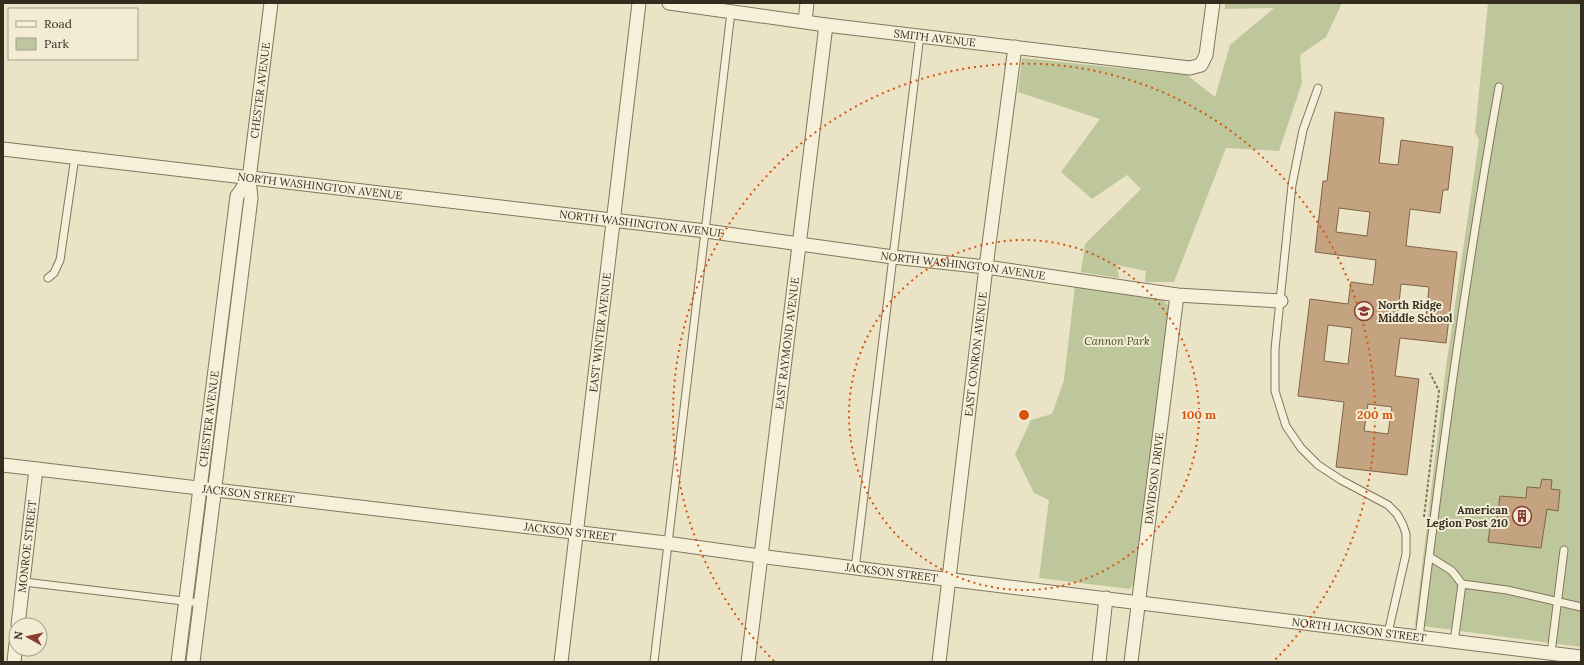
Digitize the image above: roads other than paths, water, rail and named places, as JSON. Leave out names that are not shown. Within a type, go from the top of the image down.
[{"type":"street","name":"CHESTER AVENUE","points":[[193,662],[251,198],[249,178],[271,3]]},
{"type":"street","name":"EAST WINTER AVENUE","points":[[561,662],[612,220],[639,3]]},
{"type":"street","name":"SMITH AVENUE","points":[[669,3],[826,25],[1190,68],[1201,65],[1206,55],[1213,3]]},
{"type":"street","points":[[805,21],[807,3]]},
{"type":"street","name":"EAST RAYMOND AVENUE","points":[[748,662],[826,25]]},
{"type":"street","name":"EAST CONRON AVENUE","points":[[939,662],[950,580],[986,267],[1015,47]]},
{"type":"street","name":"NORTH WASHINGTON AVENUE","points":[[3,149],[706,231],[893,257],[986,267],[1177,295],[1281,301]]},
{"type":"street","name":"CHESTER AVENUE","points":[[178,662],[237,196],[249,178]]},
{"type":"street","points":[[225,287],[240,289]]},
{"type":"street","name":"DAVIDSON DRIVE","points":[[1131,662],[1177,295]]},
{"type":"street","points":[[212,385],[228,386]]},
{"type":"street","name":"JACKSON STREET","points":[[3,465],[666,543],[760,557],[1138,602]]},
{"type":"street","name":"MONROE STREET","points":[[19,617],[36,469]]},
{"type":"street","points":[[1099,662],[1106,598]]},
{"type":"street","name":"NORTH JACKSON STREET","points":[[1138,602],[1581,657]]},
{"type":"lane","points":[[654,662],[666,543],[670,533],[731,12]]},
{"type":"lane","points":[[855,568],[920,35]]},
{"type":"lane","points":[[1419,637],[1462,307],[1480,189],[1499,87]]},
{"type":"lane","points":[[1318,88],[1303,130],[1292,185],[1275,349],[1275,391],[1286,426],[1301,448],[1318,465],[1341,480],[1388,505],[1397,514],[1406,534],[1406,554],[1388,633]]},
{"type":"lane","points":[[48,278],[54,274],[60,260],[75,157]]},
{"type":"lane","points":[[1551,653],[1564,550]]},
{"type":"lane","points":[[1430,557],[1452,571],[1462,584],[1507,590],[1581,607]]},
{"type":"lane","points":[[24,582],[200,603]]},
{"type":"lane","points":[[1454,642],[1462,584]]},
{"type":"place","name":"North Ridge Middle School","points":[[1364,311]]},
{"type":"place","name":"American Legion Post 210","points":[[1522,516]]},
{"type":"park label","name":"Cannon Park","points":[[1117,341]]}]
